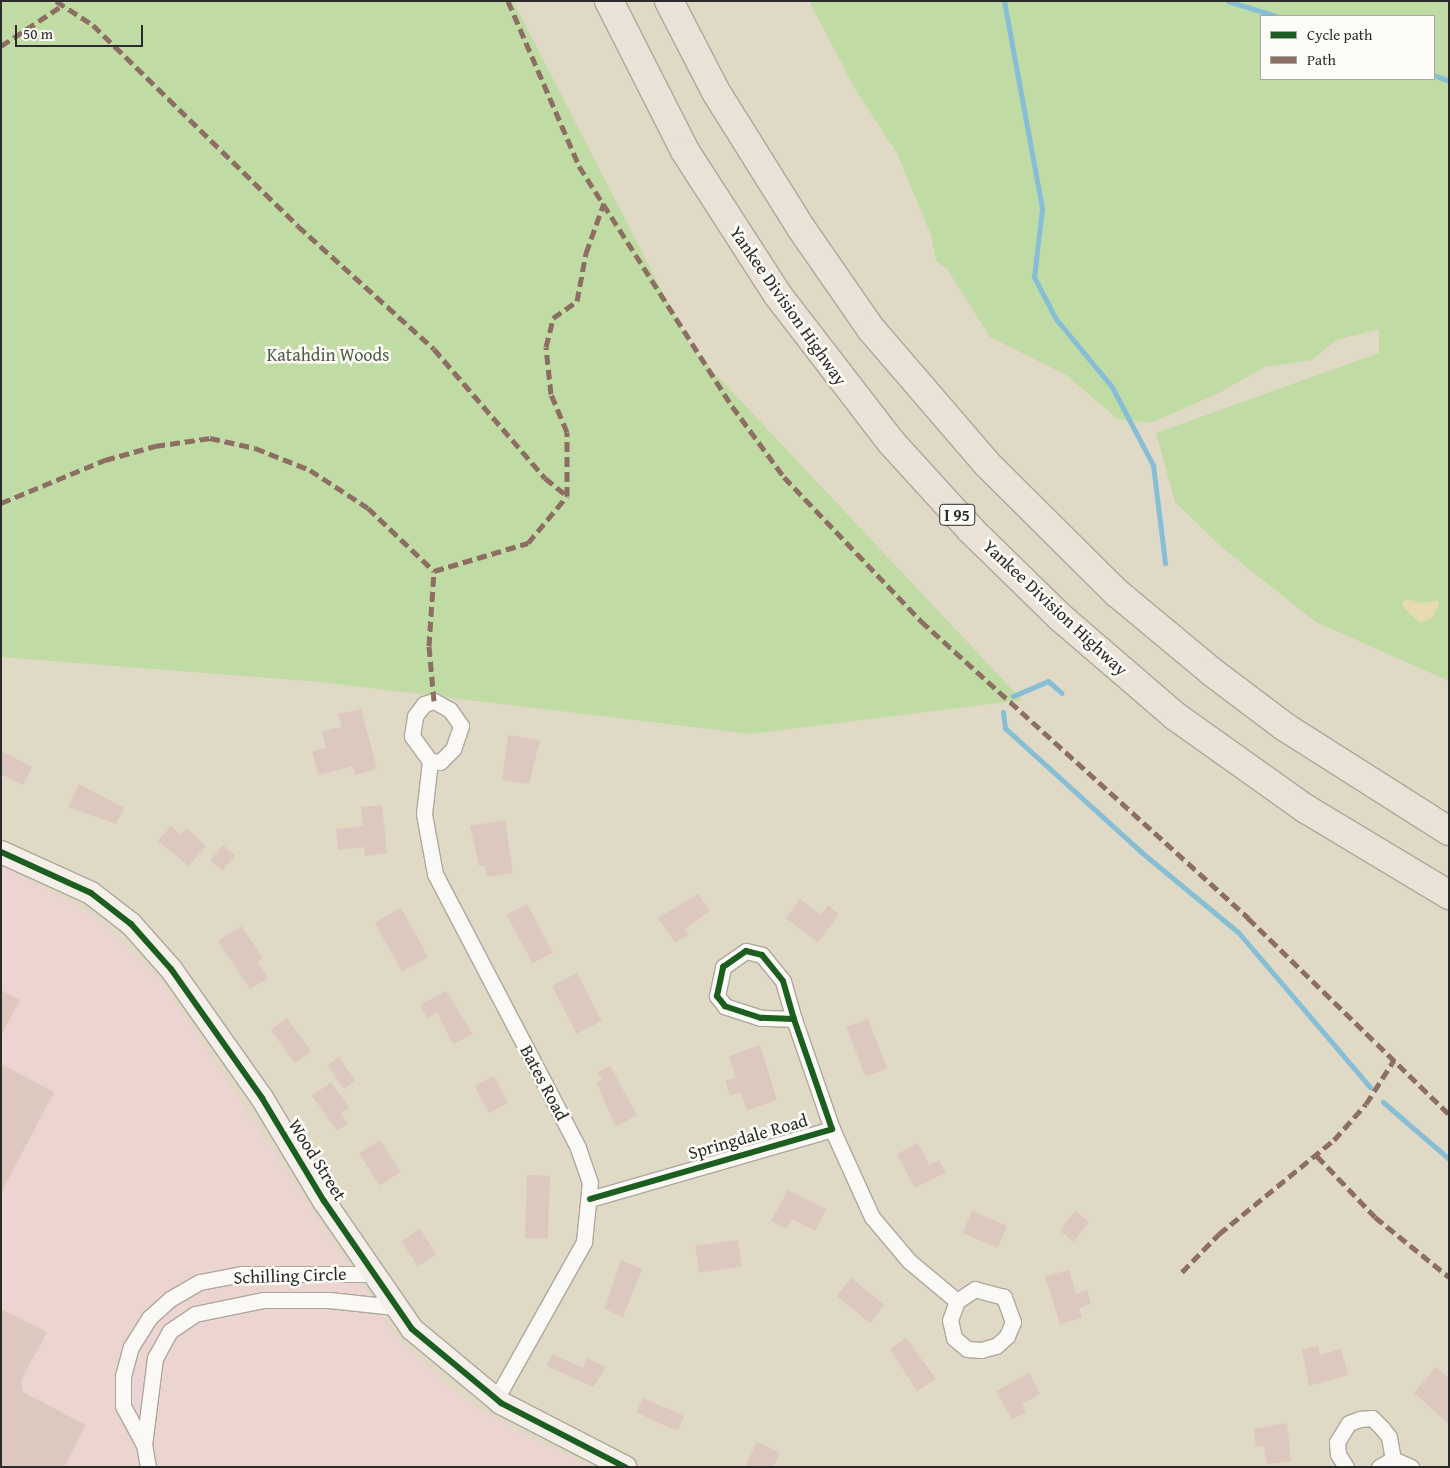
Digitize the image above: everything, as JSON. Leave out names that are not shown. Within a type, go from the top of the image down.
[{"type":"highway","name":"Yankee Division Highway","points":[[608,1],[685,151],[777,294],[891,442],[972,531],[1060,617],[1175,716],[1306,809],[1449,895]]},
{"type":"highway","points":[[669,1],[716,92],[801,228],[877,336],[987,464],[1117,593],[1212,672],[1285,727],[1449,831]]},
{"type":"street","name":"Bates Road","points":[[430,761],[424,814],[435,874],[578,1148],[590,1182],[590,1199],[584,1242],[496,1399]]},
{"type":"street","name":"Wood Street","points":[[1,852],[91,893],[131,924],[171,968],[262,1098],[371,1274],[412,1329],[496,1399],[626,1467]]},
{"type":"street","name":"Springdale Road","points":[[794,1019],[761,1018],[725,1006],[717,996],[723,967],[746,951],[762,955],[783,981],[794,1019],[832,1129],[872,1217],[909,1261],[957,1301]]},
{"type":"street","name":"Springdale Road","points":[[590,1199],[832,1129]]},
{"type":"street","name":"Schilling Circle","points":[[144,1445],[123,1406],[123,1376],[131,1347],[149,1318],[170,1298],[200,1282],[242,1274],[371,1274]]},
{"type":"street","points":[[975,1289],[1004,1297],[1013,1322],[1007,1336],[996,1346],[967,1349],[954,1338],[950,1320],[957,1301],[975,1289]]},
{"type":"street","name":"Schilling Circle","points":[[148,1467],[144,1445],[154,1358],[170,1331],[195,1314],[263,1300],[329,1300],[395,1307]]},
{"type":"street","points":[[1346,1467],[1338,1454],[1338,1442],[1349,1423],[1360,1419],[1372,1418],[1382,1428],[1389,1437],[1393,1459]]},
{"type":"street","points":[[1379,1467],[1393,1459]]},
{"type":"street","points":[[1393,1459],[1411,1467]]},
{"type":"shaded area","points":[[1,864],[95,917],[164,985],[398,1340],[460,1396],[510,1428],[591,1467],[1,1467]]},
{"type":"green space","name":"Katahdin Woods","points":[[1,1],[513,1],[692,349],[1022,700],[751,734],[320,682],[1,657]]},
{"type":"green space","points":[[809,1],[1449,1],[1449,681],[1316,622],[1226,551],[1175,502],[1156,433],[1379,353],[1379,329],[1336,340],[1312,360],[1264,367],[1221,392],[1151,423],[1118,419],[1066,375],[990,337],[947,269],[936,261],[931,235],[897,153],[855,89]]},
{"type":"sand","points":[[1408,599],[1421,603],[1438,601],[1439,605],[1432,618],[1420,623],[1404,608],[1402,602]]},
{"type":"building","points":[[361,709],[377,769],[355,775],[353,766],[318,775],[312,751],[326,748],[322,731],[342,727],[338,714]]},
{"type":"building","points":[[508,735],[540,740],[529,784],[502,780]]},
{"type":"building","points":[[1,751],[32,767],[23,785],[1,774]]},
{"type":"building","points":[[79,784],[124,808],[116,824],[68,807]]},
{"type":"building","points":[[382,805],[387,853],[365,856],[364,847],[338,850],[336,829],[363,826],[361,807]]},
{"type":"building","points":[[505,820],[513,873],[487,877],[485,866],[479,866],[470,826]]},
{"type":"building","points":[[171,826],[181,835],[187,828],[206,846],[189,866],[158,841]]},
{"type":"building","points":[[223,845],[235,855],[222,871],[210,860]]},
{"type":"building","points":[[698,894],[710,911],[685,929],[689,934],[675,943],[658,918]]},
{"type":"building","points":[[800,899],[821,915],[828,905],[839,914],[818,942],[786,918]]},
{"type":"building","points":[[527,904],[553,953],[533,963],[507,915]]},
{"type":"building","points":[[401,908],[428,957],[402,972],[375,923]]},
{"type":"building","points":[[241,926],[263,958],[257,962],[268,978],[250,989],[218,941]]},
{"type":"building","points":[[577,973],[602,1021],[577,1034],[552,986]]},
{"type":"building","points":[[1,990],[20,1000],[1,1035]]},
{"type":"building","points":[[446,991],[473,1034],[453,1044],[437,1013],[427,1018],[420,1005]]},
{"type":"building","points":[[287,1018],[311,1051],[295,1063],[271,1030]]},
{"type":"building","points":[[868,1019],[887,1068],[866,1077],[847,1027]]},
{"type":"building","points":[[760,1045],[777,1100],[747,1110],[740,1092],[730,1096],[725,1081],[736,1077],[729,1056]]},
{"type":"building","points":[[339,1057],[355,1081],[344,1089],[327,1065]]},
{"type":"building","points":[[1,1064],[54,1092],[1,1193]]},
{"type":"building","points":[[610,1066],[637,1115],[616,1127],[596,1082],[602,1079],[598,1072]]},
{"type":"building","points":[[494,1076],[508,1102],[489,1113],[475,1086]]},
{"type":"building","points":[[331,1082],[349,1107],[341,1113],[348,1124],[337,1130],[312,1096]]},
{"type":"building","points":[[380,1140],[401,1172],[380,1185],[359,1154]]},
{"type":"building","points":[[918,1143],[929,1165],[939,1160],[946,1172],[915,1188],[897,1154]]},
{"type":"building","points":[[527,1175],[550,1176],[548,1239],[525,1238]]},
{"type":"building","points":[[788,1190],[826,1209],[815,1231],[792,1219],[786,1229],[771,1221]]},
{"type":"building","points":[[972,1211],[1007,1226],[998,1248],[963,1233]]},
{"type":"building","points":[[1075,1211],[1089,1222],[1074,1242],[1060,1231]]},
{"type":"building","points":[[420,1229],[436,1254],[418,1266],[402,1241]]},
{"type":"building","points":[[738,1240],[742,1267],[699,1273],[695,1246]]},
{"type":"building","points":[[621,1260],[642,1269],[623,1317],[605,1309]]},
{"type":"building","points":[[1069,1270],[1076,1294],[1087,1290],[1091,1304],[1079,1308],[1082,1318],[1060,1324],[1045,1276]]},
{"type":"building","points":[[851,1278],[884,1305],[870,1323],[837,1296]]},
{"type":"building","points":[[1,1309],[47,1332],[21,1380],[23,1392],[86,1425],[64,1467],[1,1467]]},
{"type":"building","points":[[906,1338],[936,1379],[917,1391],[890,1349]]},
{"type":"building","points":[[1318,1346],[1320,1355],[1341,1349],[1348,1375],[1309,1386],[1302,1350]]},
{"type":"building","points":[[552,1354],[583,1368],[587,1358],[606,1367],[593,1387],[547,1366]]},
{"type":"building","points":[[1436,1367],[1449,1378],[1449,1424],[1414,1393]]},
{"type":"building","points":[[1029,1373],[1040,1394],[1022,1404],[1026,1412],[1012,1419],[996,1391]]},
{"type":"building","points":[[643,1398],[684,1416],[678,1431],[636,1413]]},
{"type":"building","points":[[1287,1423],[1291,1461],[1267,1464],[1264,1446],[1256,1447],[1254,1429]]},
{"type":"building","points":[[757,1442],[780,1453],[773,1467],[745,1467]]},
{"type":"waterway","points":[[1004,1],[1042,209],[1034,277],[1056,319],[1112,387],[1153,465],[1165,563]]},
{"type":"waterway","points":[[1228,1],[1273,15]]},
{"type":"waterway","points":[[1435,75],[1449,81]]},
{"type":"waterway","points":[[1013,696],[1048,681],[1062,693]]},
{"type":"waterway","points":[[1003,712],[1005,728],[1140,851],[1238,932],[1370,1087]]},
{"type":"waterway","points":[[1383,1102],[1449,1159]]},
{"type":"marked path","points":[[56,1],[93,25],[298,226],[434,349],[545,478],[567,496]]},
{"type":"marked path","points":[[508,1],[579,166],[732,406],[784,477],[921,621],[1248,918],[1449,1114]]},
{"type":"marked path","points":[[1,46],[63,5]]},
{"type":"marked path","points":[[434,701],[429,646],[434,571],[528,543],[567,496],[567,432],[551,394],[546,347],[553,318],[577,301],[586,253],[604,203]]},
{"type":"marked path","points":[[1,503],[105,460],[155,446],[210,438],[255,448],[310,470],[368,508],[434,571]]},
{"type":"marked path","points":[[1182,1272],[1219,1234],[1334,1140],[1366,1104],[1394,1060]]},
{"type":"marked path","points":[[1317,1156],[1375,1217],[1449,1277]]},
{"type":"cycle path","points":[[1,852],[91,893],[131,924],[171,969],[262,1098],[324,1201],[412,1329],[501,1403],[625,1467]]},
{"type":"cycle path","points":[[590,1199],[832,1129],[794,1019],[761,1018],[725,1006],[717,996],[723,967],[746,951],[762,955],[783,981],[794,1019]]}]
